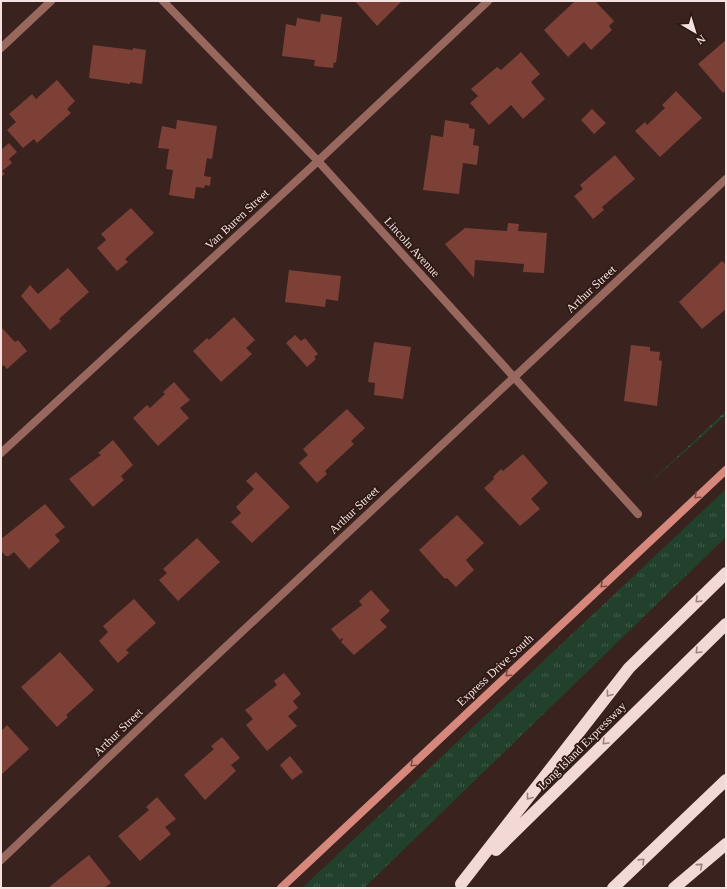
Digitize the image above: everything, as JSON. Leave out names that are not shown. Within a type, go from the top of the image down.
[{"type":"highway","points":[[459,886],[629,668],[726,573]]},
{"type":"highway","name":"Long Island Expressway","points":[[459,886],[726,624]]},
{"type":"highway","points":[[613,888],[726,780]]},
{"type":"highway","points":[[674,888],[726,844]]},
{"type":"main road","name":"Express Drive South","points":[[281,888],[726,470]]},
{"type":"street","points":[[1,48],[51,1]]},
{"type":"street","name":"Lincoln Avenue","points":[[163,1],[318,161],[638,514]]},
{"type":"street","name":"Van Buren Street","points":[[1,453],[318,161],[488,1]]},
{"type":"street","name":"Arthur Street","points":[[1,860],[726,179]]},
{"type":"green space","points":[[726,411],[726,415],[644,488]]},
{"type":"green space","points":[[726,489],[726,537],[364,888],[302,888]]},
{"type":"building","points":[[355,1],[402,1],[377,26]]},
{"type":"building","points":[[575,1],[595,1],[614,21],[609,26],[612,30],[591,50],[584,42],[568,57],[544,30]]},
{"type":"building","points":[[321,14],[342,17],[336,63],[334,62],[333,68],[314,66],[315,60],[282,56],[286,24],[296,26],[297,18],[320,22]]},
{"type":"building","points":[[726,40],[726,90],[723,93],[698,64]]},
{"type":"building","points":[[93,45],[133,50],[133,48],[146,50],[142,84],[130,82],[130,84],[89,78]]},
{"type":"building","points":[[521,52],[540,74],[531,82],[545,99],[523,119],[511,105],[489,125],[470,103],[478,96],[471,89],[497,67],[501,70]]},
{"type":"building","points":[[57,80],[75,101],[67,109],[71,113],[37,143],[34,139],[23,148],[7,130],[16,122],[9,114],[32,94],[36,99]]},
{"type":"building","points":[[676,91],[702,118],[660,157],[635,131],[645,122],[647,125],[665,108],[662,105]]},
{"type":"building","points":[[592,109],[606,123],[594,134],[581,120]]},
{"type":"building","points":[[177,120],[217,126],[212,159],[207,158],[204,176],[211,177],[210,186],[205,185],[204,188],[196,187],[194,199],[169,195],[173,170],[166,169],[169,149],[158,148],[162,126],[176,129]]},
{"type":"building","points":[[445,120],[469,124],[469,128],[475,129],[473,145],[479,146],[477,165],[463,163],[459,194],[423,190],[431,135],[443,137]]},
{"type":"building","points":[[9,143],[17,152],[9,159],[12,163],[2,171],[5,174],[1,177],[1,150]]},
{"type":"building","points":[[615,155],[635,179],[602,207],[604,210],[593,219],[574,196],[583,189],[580,185]]},
{"type":"building","points":[[131,208],[154,233],[125,259],[128,262],[117,271],[97,248],[106,240],[101,234]]},
{"type":"building","points":[[508,223],[519,224],[518,231],[547,233],[544,273],[523,272],[524,264],[475,260],[474,278],[445,244],[465,228],[507,231]]},
{"type":"building","points":[[722,261],[726,265],[726,309],[702,329],[679,302]]},
{"type":"building","points":[[68,268],[89,292],[59,319],[61,321],[50,330],[21,296],[30,285],[38,294]]},
{"type":"building","points":[[289,270],[341,276],[338,301],[326,299],[325,307],[285,302]]},
{"type":"building","points":[[234,317],[255,340],[246,348],[252,354],[221,382],[193,351],[207,338],[209,340]]},
{"type":"building","points":[[1,327],[15,342],[18,340],[27,351],[7,369],[4,365],[1,367]]},
{"type":"building","points":[[295,335],[301,341],[305,338],[318,354],[314,357],[316,359],[307,367],[286,343]]},
{"type":"building","points":[[374,342],[411,347],[403,399],[374,395],[375,383],[368,382]]},
{"type":"building","points":[[631,345],[650,347],[650,351],[660,352],[659,360],[662,361],[657,406],[624,401]]},
{"type":"building","points":[[174,382],[190,400],[180,408],[189,418],[158,446],[133,418],[147,405],[150,408],[165,394],[163,392]]},
{"type":"building","points":[[347,409],[365,428],[351,441],[354,444],[325,471],[327,474],[317,483],[299,463],[308,455],[303,449]]},
{"type":"building","points":[[113,440],[133,465],[121,476],[124,480],[93,507],[69,479],[101,455],[98,453]]},
{"type":"building","points":[[523,454],[548,483],[531,499],[540,509],[520,526],[484,488],[494,479],[493,477],[501,469],[503,471]]},
{"type":"building","points":[[256,472],[290,507],[252,543],[231,522],[241,513],[236,507],[254,489],[246,481]]},
{"type":"building","points":[[45,504],[65,527],[55,535],[60,541],[29,569],[14,552],[9,556],[6,556],[1,551],[1,539]]},
{"type":"building","points":[[457,515],[484,543],[466,560],[474,570],[456,587],[447,578],[445,579],[419,550]]},
{"type":"building","points":[[197,538],[220,562],[178,601],[159,580],[167,573],[163,569]]},
{"type":"building","points":[[371,590],[390,611],[380,620],[387,627],[354,655],[341,642],[343,639],[342,638],[340,640],[331,629],[362,605],[359,601]]},
{"type":"building","points":[[134,599],[156,623],[126,650],[129,653],[118,663],[99,641],[108,632],[103,626]]},
{"type":"building","points":[[60,652],[94,690],[66,715],[68,717],[57,727],[21,687]]},
{"type":"building","points":[[284,673],[301,694],[293,701],[298,708],[288,716],[297,726],[267,751],[246,725],[253,719],[245,710],[277,685],[274,681]]},
{"type":"building","points":[[7,725],[29,749],[1,775],[1,731]]},
{"type":"building","points":[[222,737],[240,758],[231,765],[236,771],[205,800],[184,775],[214,749],[211,746]]},
{"type":"building","points":[[290,756],[303,772],[292,780],[280,765]]},
{"type":"building","points":[[157,797],[176,819],[165,827],[171,834],[140,861],[118,836],[149,810],[146,807]]},
{"type":"building","points":[[89,855],[111,883],[104,888],[48,888]]}]
